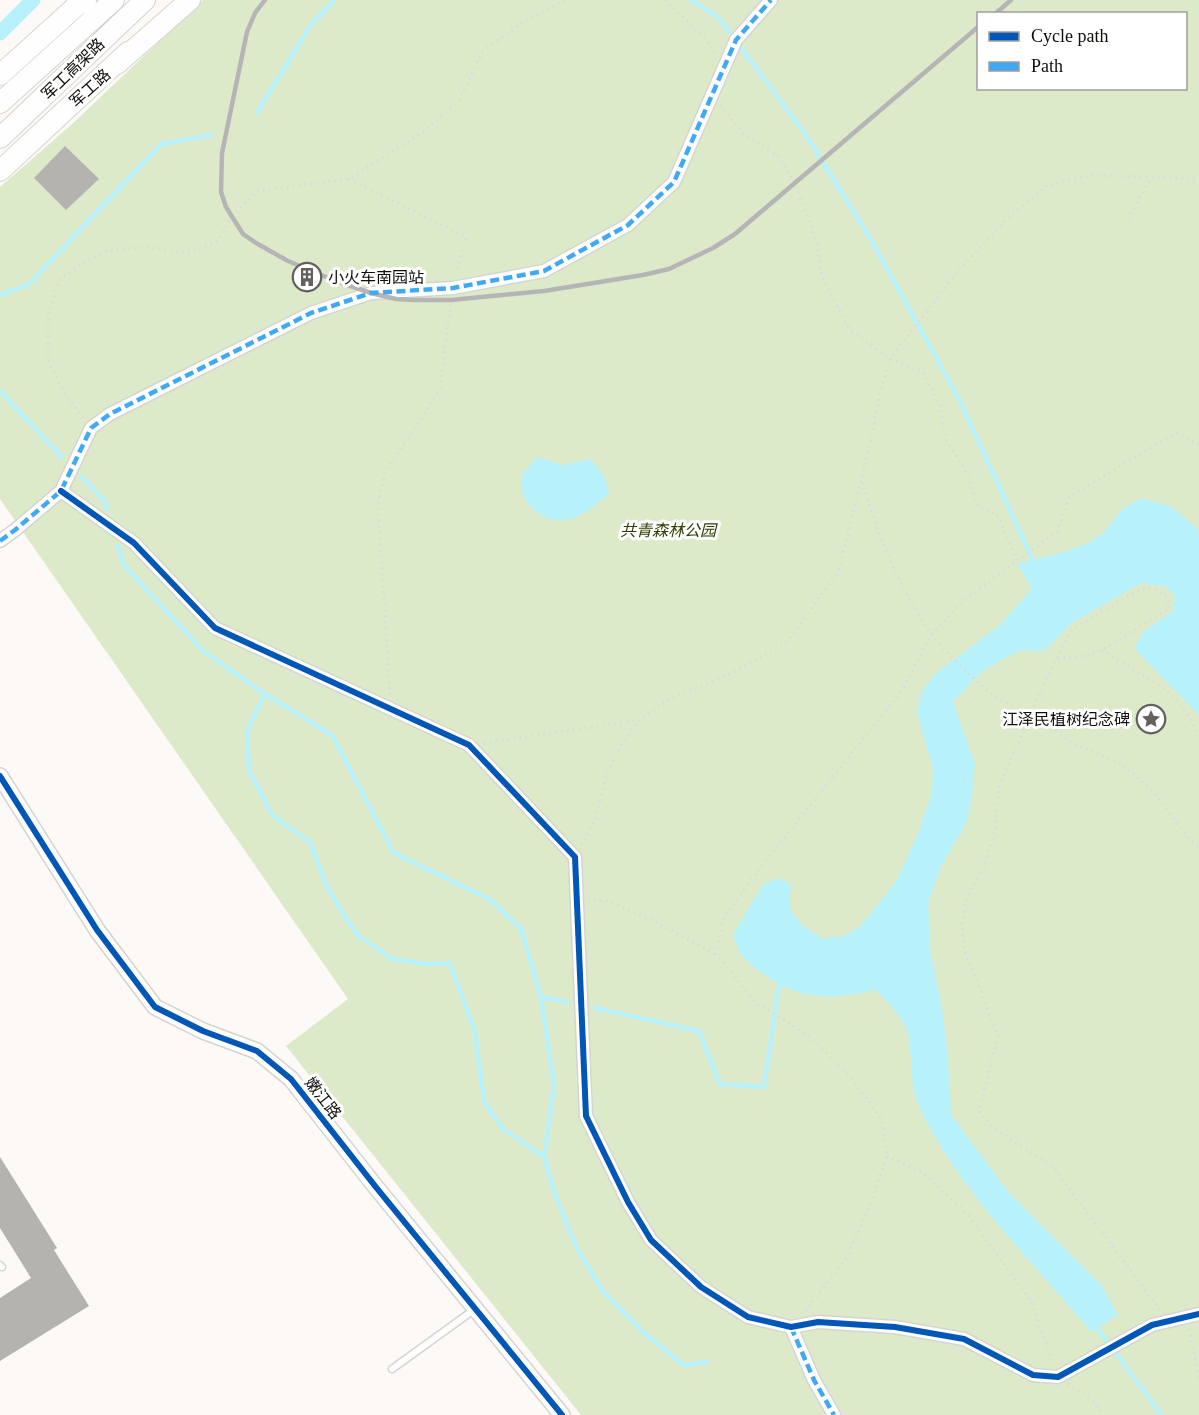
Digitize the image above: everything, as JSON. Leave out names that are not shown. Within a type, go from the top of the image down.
[{"type":"main road","name":"军工高架路","points":[[0,102],[114,0]]},
{"type":"main road","name":"军工高架路","points":[[0,138],[145,0]]},
{"type":"main road","name":"军工路","points":[[0,171],[117,64],[175,0]]},
{"type":"main road","points":[[117,64],[190,0]]},
{"type":"main road","points":[[0,75],[82,2]]},
{"type":"street","points":[[0,541],[61,491],[91,428],[110,414],[311,312],[371,293],[453,288],[543,271],[628,225],[674,182],[736,40],[770,1]]},
{"type":"street","points":[[61,491],[135,543],[215,628],[469,745],[575,857],[586,1116],[628,1202],[651,1240],[701,1287],[748,1317],[791,1327],[818,1322],[873,1325],[964,1339],[1033,1375],[1058,1377],[1152,1324],[1193,1315]]},
{"type":"street","name":"嫩江路","points":[[0,776],[97,930],[155,1007],[203,1031],[257,1051],[291,1079],[562,1415]]},
{"type":"street","points":[[791,1327],[814,1380],[834,1415]]},
{"type":"lane","points":[[392,1369],[475,1309]]},
{"type":"path","points":[[91,428],[62,390],[48,360],[48,317],[59,280],[106,252],[146,247],[190,253],[219,240],[231,218],[257,191],[349,179],[423,132],[459,100],[483,51],[522,23],[565,0]]},
{"type":"path","points":[[665,0],[706,39],[724,69]]},
{"type":"path","points":[[713,97],[744,134],[779,158],[799,191],[816,240],[822,276],[849,329],[890,359],[922,371],[940,404],[945,437],[967,473],[978,507],[997,514],[1018,559]]},
{"type":"path","points":[[575,857],[595,820],[608,773],[623,742],[639,720],[668,700],[736,670],[788,641],[839,570],[874,426],[880,387],[890,359],[958,271],[1009,217],[1046,186],[1090,175],[1199,179]]},
{"type":"path","points":[[1128,219],[1151,177]]},
{"type":"path","points":[[349,179],[466,237],[453,288],[440,388],[413,432],[386,469],[378,504],[392,709]]},
{"type":"path","points":[[716,954],[724,917],[902,690],[932,634],[964,600],[1057,532],[1070,497],[1178,433],[1199,445]]},
{"type":"path","points":[[861,480],[874,524],[912,604],[932,634],[949,653],[988,690],[1051,727],[1071,743],[1122,764],[1154,792],[1188,838],[1199,848]]},
{"type":"path","points":[[1056,659],[1086,656],[1102,650],[1169,609],[1168,597],[1155,589],[1141,589],[1072,629],[1056,659],[999,786],[995,830],[984,868],[967,896],[962,923],[964,949],[998,1036],[979,1111],[994,1128],[1053,1167],[1168,1321]]},
{"type":"path","points":[[1102,650],[1167,690],[1184,709],[1199,735]]},
{"type":"path","points":[[469,745],[639,720]]},
{"type":"path","points":[[577,897],[610,902],[652,920],[716,954],[756,1003],[791,1024],[820,1046],[855,1083],[882,1120],[887,1156],[868,1210],[847,1257],[815,1300],[791,1327]]},
{"type":"path","points":[[887,1156],[922,1172],[969,1216],[1031,1301],[1058,1377],[1094,1402],[1104,1415]]},
{"type":"path","points":[[1193,1315],[1199,1377]]},
{"type":"green space","name":"共青森林公园","points":[[203,0],[1199,0],[1199,1415],[581,1415],[286,1046],[348,999],[0,499],[0,187],[71,125]]},
{"type":"water","points":[[540,457],[562,465],[591,459],[605,477],[609,494],[588,511],[573,518],[559,520],[546,517],[535,511],[526,501],[522,490],[522,478],[528,467]]},
{"type":"water","points":[[1141,498],[1170,506],[1199,530],[1199,715],[1134,648],[1144,631],[1173,611],[1175,597],[1167,587],[1141,583],[1072,623],[1044,651],[1020,650],[981,672],[953,702],[975,764],[973,789],[966,824],[942,864],[928,902],[930,951],[942,1007],[951,1114],[1005,1188],[1102,1286],[1118,1315],[1091,1332],[993,1219],[938,1141],[916,1097],[907,1032],[891,1006],[875,990],[850,995],[823,996],[806,994],[789,988],[752,966],[740,952],[733,935],[763,884],[779,878],[791,884],[789,908],[801,924],[823,939],[843,936],[859,928],[897,880],[920,829],[932,792],[933,768],[917,713],[921,692],[936,673],[1000,625],[1032,589],[1017,564],[1086,544],[1103,533],[1122,509]]},
{"type":"building","points":[[65,146],[99,179],[66,210],[34,178]]},
{"type":"building","points":[[0,1157],[57,1248],[54,1250],[89,1306],[0,1361],[0,1298],[31,1278],[0,1228]]},
{"type":"waterway","points":[[0,33],[33,0]]},
{"type":"waterway","points":[[257,113],[310,26],[334,0]]},
{"type":"waterway","points":[[691,0],[719,18],[806,135],[872,241],[959,399],[1033,560]]},
{"type":"waterway","points":[[0,295],[28,285],[161,144],[212,135]]},
{"type":"waterway","points":[[0,391],[62,457]]},
{"type":"waterway","points":[[82,477],[104,500],[107,509]]},
{"type":"waterway","points":[[118,546],[124,565],[203,651],[265,694],[332,735],[394,853],[489,899],[521,928],[541,997],[568,1002]]},
{"type":"waterway","points":[[265,694],[247,730],[249,770],[273,816],[310,842],[327,887],[357,935],[392,959],[427,964],[450,963],[475,1032],[484,1101],[502,1128],[544,1157],[556,1197],[577,1248],[602,1290],[643,1332],[684,1365],[707,1362]]},
{"type":"waterway","points":[[595,1008],[699,1031],[720,1084],[764,1087],[780,979]]},
{"type":"waterway","points":[[541,997],[554,1086],[544,1157]]},
{"type":"waterway","points":[[1093,1323],[1162,1415]]},
{"type":"railway","points":[[265,0],[255,13],[247,32],[222,153],[221,192],[226,207],[243,234],[288,261],[371,293],[396,299],[415,300],[451,300],[544,291],[643,275],[669,269],[713,248],[735,234],[977,28]]},
{"type":"railway","points":[[997,12],[1011,0]]},
{"type":"marked path","points":[[0,541],[61,491],[91,428],[110,414],[311,313],[371,293],[453,288],[544,271],[628,225],[674,182],[736,40],[771,0]]},
{"type":"marked path","points":[[791,1327],[814,1380],[834,1415]]},
{"type":"cycle path","points":[[61,491],[134,543],[215,628],[469,745],[575,857],[586,1116],[628,1202],[651,1240],[701,1287],[748,1317],[791,1327],[818,1322],[895,1327],[964,1339],[1033,1375],[1058,1377],[1152,1325],[1199,1314]]},
{"type":"cycle path","points":[[0,776],[97,930],[155,1007],[203,1031],[257,1051],[291,1079],[562,1415]]},
{"type":"place","name":"小火车南园站","points":[[307,277]]},
{"type":"place","name":"江泽民植树纪念碑","points":[[1151,719]]}]
